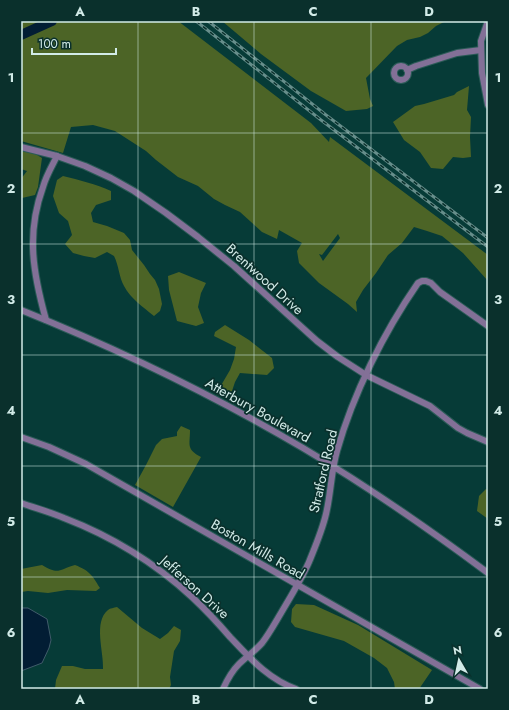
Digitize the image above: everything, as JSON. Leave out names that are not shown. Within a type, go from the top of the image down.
[{"type":"street","points":[[488,21],[481,41],[482,73],[488,106]]},
{"type":"street","points":[[407,70],[457,53],[481,50]]},
{"type":"street","name":"Brentwood Drive","points":[[21,147],[57,156],[85,166],[134,191],[166,212],[198,236],[234,266],[317,341],[338,357],[366,375],[430,406],[458,428],[488,442]]},
{"type":"street","points":[[46,320],[38,293],[33,259],[33,235],[35,214],[39,199],[45,181],[57,156]]},
{"type":"street","name":"Stratford Road","points":[[223,689],[236,668],[261,644],[267,636],[308,564],[326,514],[337,452],[347,421],[379,348],[412,291],[418,283],[422,281],[431,283],[440,292],[488,326]]},
{"type":"street","name":"Atterbury Boulevard","points":[[21,310],[104,345],[172,377],[258,422],[334,467],[410,517],[488,574]]},
{"type":"street","name":"Boston Mills Road","points":[[21,437],[86,464],[480,689]]},
{"type":"street","name":"Jefferson Drive","points":[[21,504],[80,524],[122,546],[146,561],[165,574],[192,597],[248,656],[272,677],[296,689]]},
{"type":"green space","points":[[21,21],[178,21],[311,123],[329,142],[330,137],[488,255],[488,281],[463,253],[442,236],[414,227],[402,243],[388,255],[363,290],[356,302],[357,312],[319,283],[299,263],[297,251],[302,243],[279,230],[277,239],[262,232],[240,212],[214,199],[198,186],[178,177],[146,151],[115,131],[93,125],[71,127],[63,153],[21,141]],"holes":[[[338,234],[340,238],[323,261],[319,254],[322,255]]]},
{"type":"green space","points":[[222,21],[446,21],[436,26],[428,33],[420,37],[407,40],[397,46],[366,78],[370,99],[373,106],[367,109],[346,111],[311,91],[261,54]]},
{"type":"green space","points":[[469,86],[467,110],[471,117],[471,157],[453,157],[443,169],[431,168],[420,152],[404,140],[393,122],[415,106],[454,95]]},
{"type":"green space","points":[[21,150],[34,153],[42,158],[38,187],[35,195],[22,198],[21,179],[27,171],[21,169]]},
{"type":"green space","points":[[63,176],[93,184],[111,191],[111,200],[96,205],[91,213],[93,222],[124,233],[130,240],[132,250],[155,280],[159,289],[162,304],[160,311],[154,316],[127,291],[122,283],[114,256],[107,252],[95,258],[84,256],[73,253],[65,244],[72,235],[68,221],[59,213],[53,196],[57,180]]},
{"type":"green space","points":[[179,272],[206,283],[201,293],[198,307],[204,323],[196,326],[177,321],[169,290],[168,276]]},
{"type":"green space","points":[[225,325],[249,340],[272,358],[274,368],[267,375],[240,373],[232,391],[225,398],[216,394],[230,370],[236,347],[214,336],[215,332]]},
{"type":"green space","points":[[181,426],[190,430],[191,449],[201,457],[173,507],[135,485],[156,445],[162,439],[177,436],[177,432]]},
{"type":"green space","points":[[486,489],[488,490],[488,519],[477,511],[479,496]]},
{"type":"green space","points":[[42,565],[58,571],[75,565],[84,569],[90,574],[100,588],[96,591],[67,590],[48,593],[28,591],[21,592],[21,569]]},
{"type":"green space","points":[[296,604],[314,605],[358,625],[432,670],[419,689],[395,689],[394,682],[387,668],[374,658],[344,641],[295,627],[291,622],[292,609]]},
{"type":"green space","points":[[117,607],[142,628],[160,639],[174,626],[181,630],[180,641],[174,651],[170,677],[171,685],[169,689],[55,689],[56,680],[62,666],[73,666],[85,669],[103,669],[100,638],[101,622],[108,610]]},
{"type":"water","points":[[21,608],[28,608],[47,619],[51,640],[42,663],[21,671]]},
{"type":"waterway","points":[[21,35],[52,21]]},
{"type":"railway","points":[[196,21],[321,120],[488,247]]},
{"type":"railway","points":[[208,21],[326,115],[488,238]]}]
